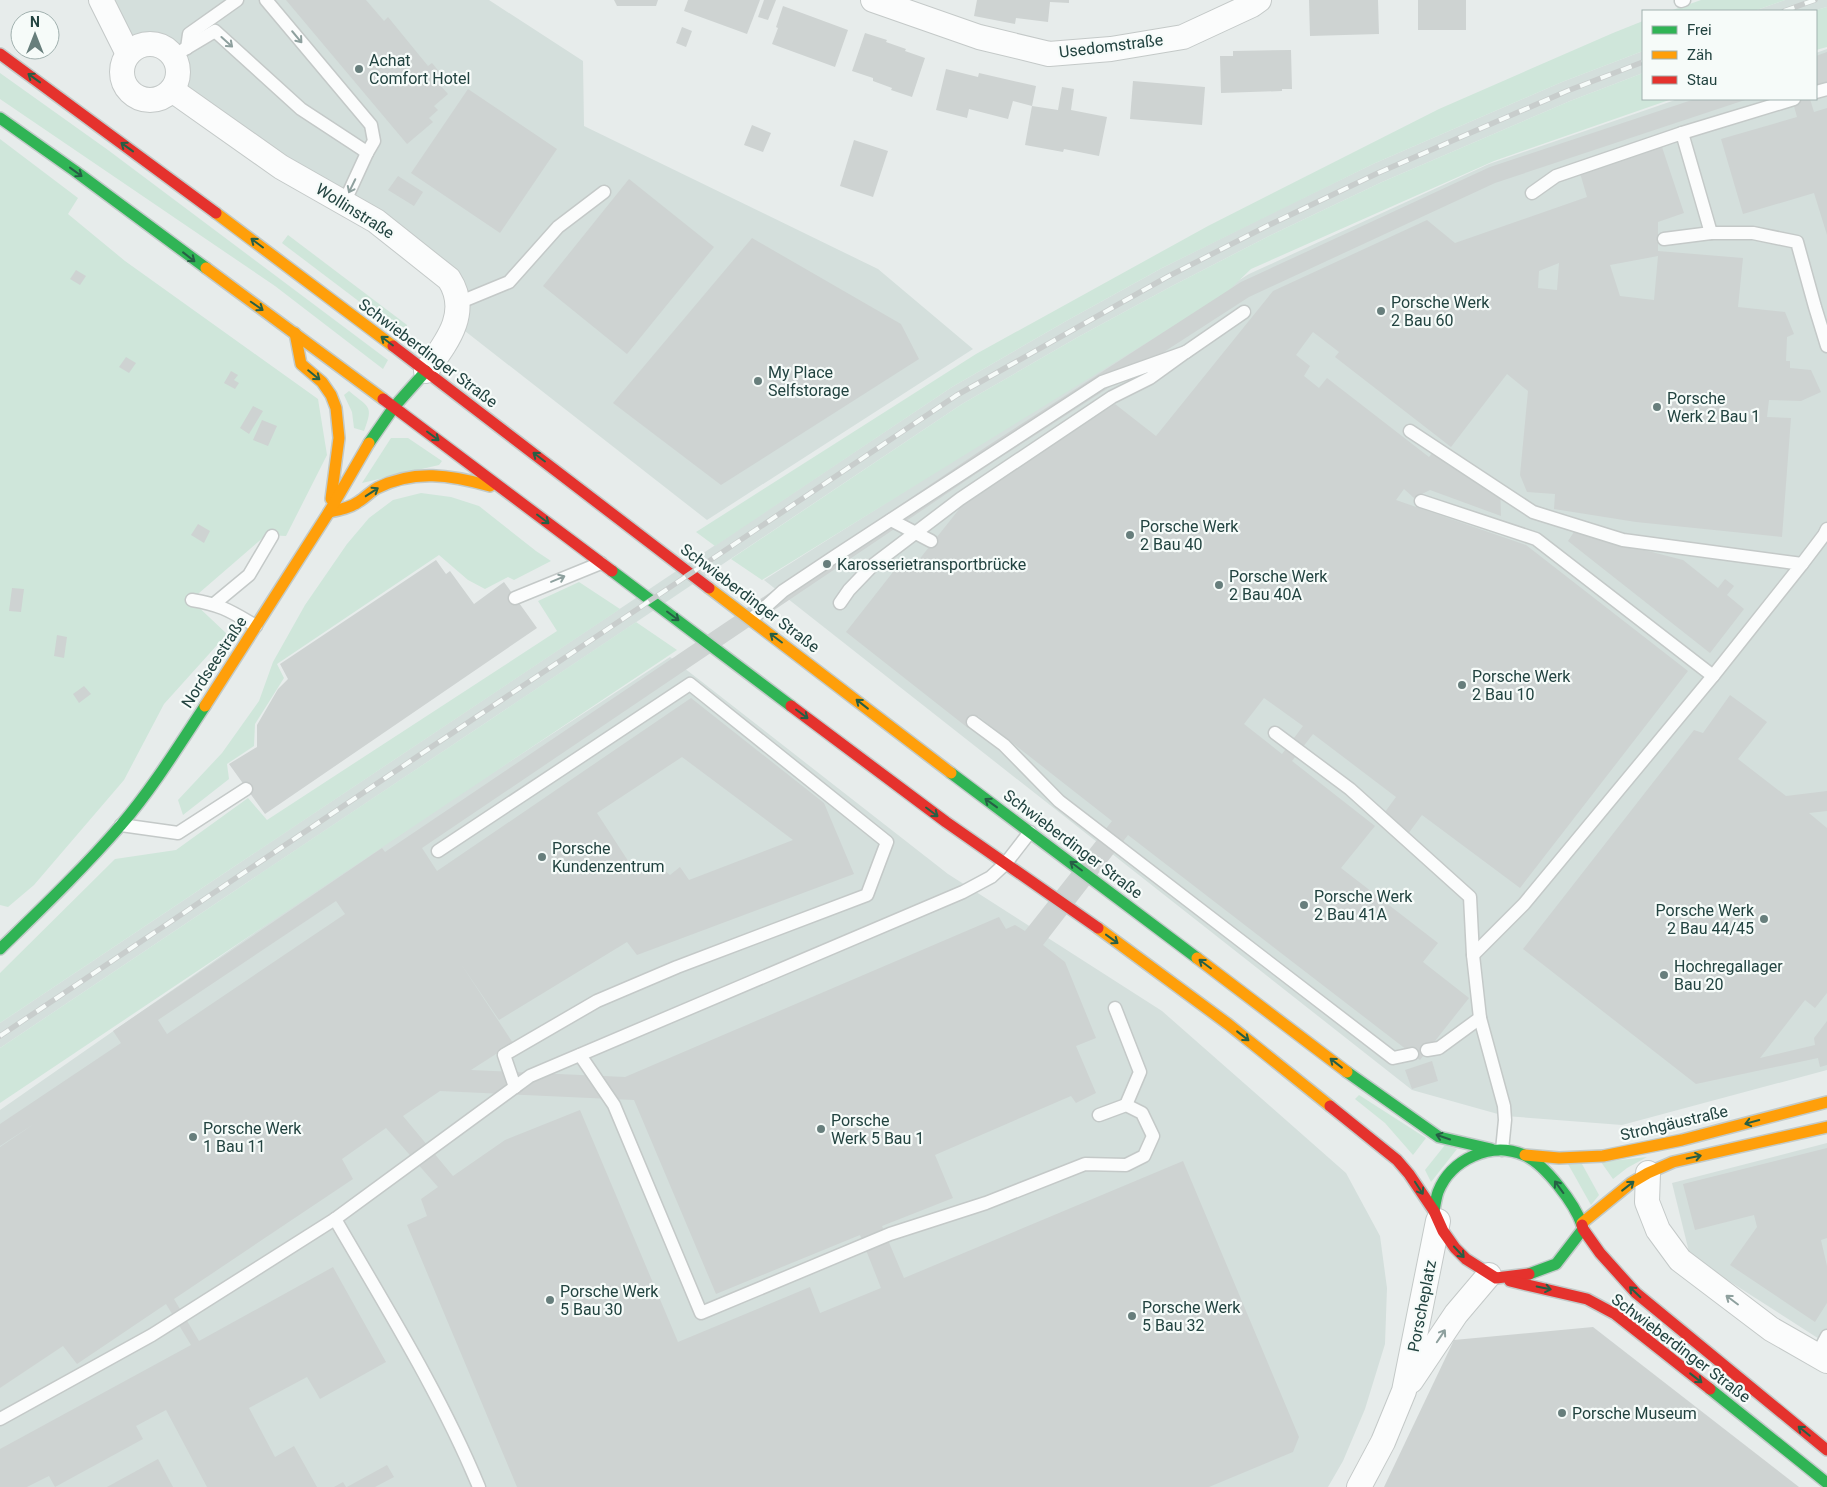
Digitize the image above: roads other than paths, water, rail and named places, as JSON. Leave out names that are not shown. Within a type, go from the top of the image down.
[{"type":"main road","name":"Schwieberdinger Straße","points":[[0,54],[237,228],[1375,1093],[1439,1136],[1496,1149]]},
{"type":"main road","points":[[0,118],[161,234],[218,279],[295,333],[946,822],[1006,863],[1228,1024],[1361,1129],[1397,1160],[1410,1174],[1436,1216]]},
{"type":"main road","points":[[295,333],[301,364],[322,382],[333,399],[339,414],[339,439],[329,512],[355,504],[376,488],[421,474],[454,476],[504,489]]},
{"type":"main road","name":"Nordseestraße","points":[[0,949],[82,869],[121,825],[184,738],[329,512],[368,444],[394,407],[426,371]]},
{"type":"main road","name":"Strohgäustraße","points":[[1525,1155],[1559,1158],[1603,1156],[1682,1140],[1827,1102]]},
{"type":"main road","points":[[1493,1276],[1534,1274],[1556,1264],[1583,1226],[1631,1183],[1648,1173],[1674,1162],[1827,1127]]},
{"type":"main road","points":[[1496,1149],[1525,1155],[1548,1174],[1560,1187],[1583,1226]]},
{"type":"main road","name":"Porscheplatz","points":[[1493,1276],[1466,1259],[1455,1248],[1443,1231],[1436,1216],[1438,1193],[1454,1168],[1466,1158],[1496,1149]]},
{"type":"main road","name":"Schwieberdinger Straße","points":[[1583,1226],[1600,1253],[1636,1294],[1827,1450]]},
{"type":"main road","name":"Schwieberdinger Straße","points":[[1493,1276],[1588,1299],[1615,1314],[1827,1483]]},
{"type":"street","points":[[101,0],[128,54]]},
{"type":"street","name":"Usedomstraße","points":[[873,0],[979,37],[1049,54],[1111,49],[1183,37],[1259,0]]},
{"type":"street","points":[[148,44],[180,52],[177,80],[172,90],[163,98],[151,101],[139,98],[128,90],[122,76],[123,65],[128,54],[136,48],[148,44]]},
{"type":"street","name":"Wollinstraße","points":[[172,90],[281,167],[376,221],[449,279],[456,290],[458,303],[456,324],[426,371]]},
{"type":"street","points":[[1648,1173],[1647,1202],[1658,1230],[1680,1260],[1771,1329],[1824,1351]]},
{"type":"street","name":"Porscheplatz","points":[[1404,1391],[1436,1216]]},
{"type":"street","name":"Porscheplatz","points":[[1359,1487],[1382,1442],[1404,1391],[1456,1314],[1493,1276]]},
{"type":"lane","points":[[180,52],[189,34],[237,0]]},
{"type":"lane","points":[[266,0],[371,125],[374,141],[344,202]]},
{"type":"lane","points":[[180,52],[215,31],[301,108],[367,154]]},
{"type":"lane","points":[[1532,193],[1556,176],[1682,133],[1791,100]]},
{"type":"lane","points":[[1682,133],[1711,232]]},
{"type":"lane","points":[[458,303],[509,282],[558,227],[604,192]]},
{"type":"lane","points":[[1664,239],[1711,232],[1753,233],[1797,242],[1827,346]]},
{"type":"lane","points":[[840,603],[848,590],[873,565],[960,499],[1112,397],[1150,378],[1244,312]]},
{"type":"lane","points":[[752,619],[783,591],[1102,382],[1186,352]]},
{"type":"lane","points":[[1410,431],[1498,487],[1533,512],[1622,540],[1802,564]]},
{"type":"lane","points":[[1421,501],[1536,539],[1713,676]]},
{"type":"lane","points":[[891,520],[931,541]]},
{"type":"lane","points":[[1473,955],[1524,904],[1713,676],[1826,535]]},
{"type":"lane","points":[[214,604],[249,575],[272,536]]},
{"type":"lane","points":[[515,598],[601,563]]},
{"type":"lane","points":[[192,600],[214,604],[234,612],[256,626]]},
{"type":"lane","points":[[438,851],[690,684],[887,842],[867,895],[677,966],[597,1001],[504,1055],[515,1088]]},
{"type":"lane","points":[[973,722],[1004,745],[1059,801],[1393,1058],[1412,1054]]},
{"type":"lane","points":[[1275,733],[1350,789],[1470,897],[1473,955],[1480,1018],[1504,1106],[1505,1120],[1496,1149]]},
{"type":"lane","points":[[121,825],[178,833],[246,789]]},
{"type":"lane","points":[[0,1419],[152,1335],[335,1219],[530,1076],[963,892],[991,877],[1006,863],[1030,832]]},
{"type":"lane","points":[[1099,1115],[1126,1105],[1140,1072],[1115,1008]]},
{"type":"lane","points":[[1427,1050],[1439,1048],[1480,1018]]},
{"type":"lane","points":[[580,1054],[614,1105],[701,1313],[890,1234],[986,1203],[1085,1164],[1126,1165],[1144,1156],[1153,1136],[1142,1113],[1126,1105]]},
{"type":"lane","points":[[335,1219],[434,1391],[479,1487]]},
{"type":"railway","points":[[1787,10],[1815,0]]},
{"type":"railway","points":[[0,1036],[957,395],[1167,277],[1265,227],[1378,173],[1567,91],[1642,62]]},
{"type":"place","name":"Achat Comfort Hotel","points":[[359,69]]},
{"type":"place","name":"Porsche Werk 2 Bau 60","points":[[1381,311]]},
{"type":"place","name":"My Place Selfstorage","points":[[758,381]]},
{"type":"place","name":"Porsche Werk 2 Bau 1","points":[[1657,407]]},
{"type":"place","name":"Porsche Werk 2 Bau 40","points":[[1130,535]]},
{"type":"place","name":"Karosserietransportbrücke","points":[[827,564]]},
{"type":"place","name":"Porsche Werk 2 Bau 40A","points":[[1219,585]]},
{"type":"place","name":"Porsche Werk 2 Bau 10","points":[[1462,685]]},
{"type":"place","name":"Porsche Kundenzentrum","points":[[542,857]]},
{"type":"place","name":"Porsche Werk 2 Bau 41A","points":[[1304,905]]},
{"type":"place","name":"Porsche Werk 2 Bau 44/45","points":[[1764,919]]},
{"type":"place","name":"Hochregallager Bau 20","points":[[1664,975]]},
{"type":"place","name":"Porsche Werk 5 Bau 1","points":[[821,1129]]},
{"type":"place","name":"Porsche Werk 1 Bau 11","points":[[193,1137]]},
{"type":"place","name":"Porsche Werk 5 Bau 30","points":[[550,1300]]},
{"type":"place","name":"Porsche Werk 5 Bau 32","points":[[1132,1316]]},
{"type":"place","name":"Porsche Museum","points":[[1562,1413]]}]
